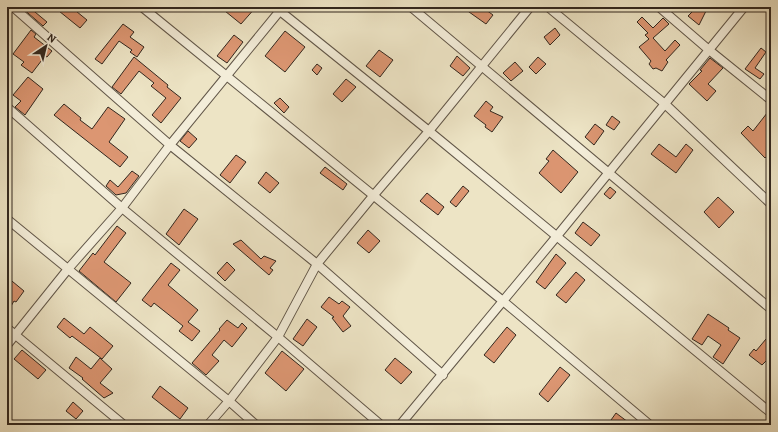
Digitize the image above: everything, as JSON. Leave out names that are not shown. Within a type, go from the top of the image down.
[{"type":"street","points":[[13,7],[170,145],[317,264],[443,375]]},
{"type":"street","points":[[142,7],[503,301],[650,425]]},
{"type":"street","points":[[411,7],[771,309]]},
{"type":"street","points":[[208,425],[278,337],[317,264],[429,131],[530,7]]},
{"type":"street","points":[[548,7],[665,104],[771,204]]},
{"type":"street","points":[[659,7],[771,100]]},
{"type":"street","points":[[400,425],[443,375],[744,7]]},
{"type":"street","points":[[7,345],[68,269],[122,208],[279,8],[771,414]]},
{"type":"street","points":[[7,108],[122,208],[278,337],[381,425]]},
{"type":"street","points":[[7,219],[229,400],[256,425]]},
{"type":"street","points":[[7,328],[124,425]]},
{"type":"building","points":[[21,7],[29,7],[47,22],[43,26]]},
{"type":"building","points":[[54,7],[71,7],[87,20],[80,28]]},
{"type":"building","points":[[220,7],[256,7],[241,24]]},
{"type":"building","points":[[462,7],[482,7],[493,15],[486,24]]},
{"type":"building","points":[[697,7],[708,7],[699,25],[688,16]]},
{"type":"building","points":[[642,17],[653,28],[663,18],[669,24],[653,38],[665,51],[675,40],[680,45],[666,60],[668,62],[662,71],[656,68],[653,69],[649,64],[651,61],[639,47],[649,39],[645,35],[648,33],[637,22]]},
{"type":"building","points":[[123,24],[134,32],[130,37],[144,47],[137,57],[130,52],[132,50],[119,41],[102,64],[95,59]]},
{"type":"building","points":[[555,28],[560,35],[550,45],[544,37]]},
{"type":"building","points":[[31,30],[36,34],[34,37],[52,51],[47,57],[45,56],[32,73],[21,65],[24,62],[13,54]]},
{"type":"building","points":[[285,31],[305,47],[285,72],[265,56]]},
{"type":"building","points":[[234,35],[243,42],[227,63],[217,56]]},
{"type":"building","points":[[761,48],[766,52],[755,68],[764,74],[760,79],[745,69]]},
{"type":"building","points":[[379,50],[393,60],[380,77],[366,66]]},
{"type":"building","points":[[457,56],[470,68],[463,76],[450,66]]},
{"type":"building","points":[[134,57],[168,85],[167,87],[181,98],[161,123],[152,115],[166,98],[151,86],[154,83],[139,71],[121,94],[112,87]]},
{"type":"building","points":[[538,57],[546,64],[536,74],[529,67]]},
{"type":"building","points":[[710,58],[723,68],[708,84],[716,91],[707,101],[689,84],[702,71],[700,70]]},
{"type":"building","points":[[515,62],[523,71],[511,81],[503,73]]},
{"type":"building","points":[[317,64],[322,68],[317,75],[312,70]]},
{"type":"building","points":[[28,77],[43,89],[25,115],[15,107],[21,101],[13,95]]},
{"type":"building","points":[[346,79],[356,87],[342,102],[333,94]]},
{"type":"building","points":[[280,98],[289,107],[284,113],[274,103]]},
{"type":"building","points":[[486,101],[493,107],[490,111],[503,117],[492,132],[485,127],[486,125],[474,116]]},
{"type":"building","points":[[64,104],[81,118],[80,120],[92,129],[108,107],[125,119],[109,142],[128,157],[120,167],[54,115]]},
{"type":"building","points":[[771,108],[771,152],[765,158],[741,133],[748,126],[753,131]]},
{"type":"building","points":[[612,116],[620,122],[614,130],[606,125]]},
{"type":"building","points":[[595,124],[604,131],[594,145],[585,137]]},
{"type":"building","points":[[188,131],[197,139],[189,148],[180,141]]},
{"type":"building","points":[[659,144],[676,157],[686,144],[693,150],[676,173],[651,154]]},
{"type":"building","points":[[553,150],[578,172],[561,193],[539,173],[549,161],[546,159]]},
{"type":"building","points":[[236,155],[246,162],[230,183],[220,175]]},
{"type":"building","points":[[325,167],[347,184],[343,190],[320,173]]},
{"type":"building","points":[[132,171],[139,176],[126,193],[116,195],[106,186],[110,180],[118,187]]},
{"type":"building","points":[[266,172],[279,183],[270,193],[258,183]]},
{"type":"building","points":[[463,186],[469,191],[456,207],[450,202]]},
{"type":"building","points":[[610,187],[616,192],[610,199],[604,194]]},
{"type":"building","points":[[427,193],[444,207],[438,215],[420,201]]},
{"type":"building","points":[[718,197],[734,212],[719,228],[704,212]]},
{"type":"building","points":[[184,209],[198,219],[179,245],[166,234]]},
{"type":"building","points":[[583,222],[600,235],[591,246],[575,233]]},
{"type":"building","points":[[117,226],[126,233],[104,262],[131,283],[116,302],[79,271],[93,253],[95,255]]},
{"type":"building","points":[[368,230],[380,241],[369,253],[357,243]]},
{"type":"building","points":[[241,240],[261,259],[264,256],[276,261],[270,268],[273,270],[269,275],[233,244]]},
{"type":"building","points":[[556,254],[566,263],[545,289],[536,282]]},
{"type":"building","points":[[227,262],[235,270],[225,281],[217,273]]},
{"type":"building","points":[[171,263],[180,270],[168,285],[198,310],[188,322],[200,331],[192,341],[179,331],[183,326],[154,303],[151,307],[142,300]]},
{"type":"building","points":[[576,272],[585,280],[566,303],[556,295]]},
{"type":"building","points":[[7,277],[24,291],[16,302],[14,301],[7,313]]},
{"type":"building","points":[[329,297],[339,304],[342,301],[350,307],[343,316],[351,326],[343,332],[332,318],[334,317],[321,307]]},
{"type":"building","points":[[708,314],[729,328],[728,330],[740,338],[723,364],[713,357],[721,345],[708,336],[702,345],[692,339]]},
{"type":"building","points":[[64,318],[84,334],[90,327],[113,346],[102,359],[72,336],[70,338],[57,327]]},
{"type":"building","points":[[307,319],[317,327],[303,346],[293,339]]},
{"type":"building","points":[[227,320],[238,328],[242,323],[247,328],[232,347],[224,340],[212,355],[219,361],[206,375],[192,363]]},
{"type":"building","points":[[507,327],[516,335],[494,363],[484,355]]},
{"type":"building","points":[[766,339],[771,343],[771,363],[767,360],[762,365],[749,355],[754,349],[756,351]]},
{"type":"building","points":[[22,350],[46,370],[38,379],[14,359]]},
{"type":"building","points":[[282,351],[304,369],[286,391],[265,373]]},
{"type":"building","points":[[76,357],[91,369],[100,358],[112,369],[100,383],[113,393],[104,398],[82,379],[83,378],[69,368]]},
{"type":"building","points":[[395,358],[412,372],[401,384],[385,370]]},
{"type":"building","points":[[560,367],[570,375],[548,402],[539,394]]},
{"type":"building","points":[[160,386],[188,408],[180,419],[152,397]]},
{"type":"building","points":[[73,402],[83,411],[76,419],[66,411]]},
{"type":"building","points":[[616,413],[632,425],[616,425],[611,420]]}]
